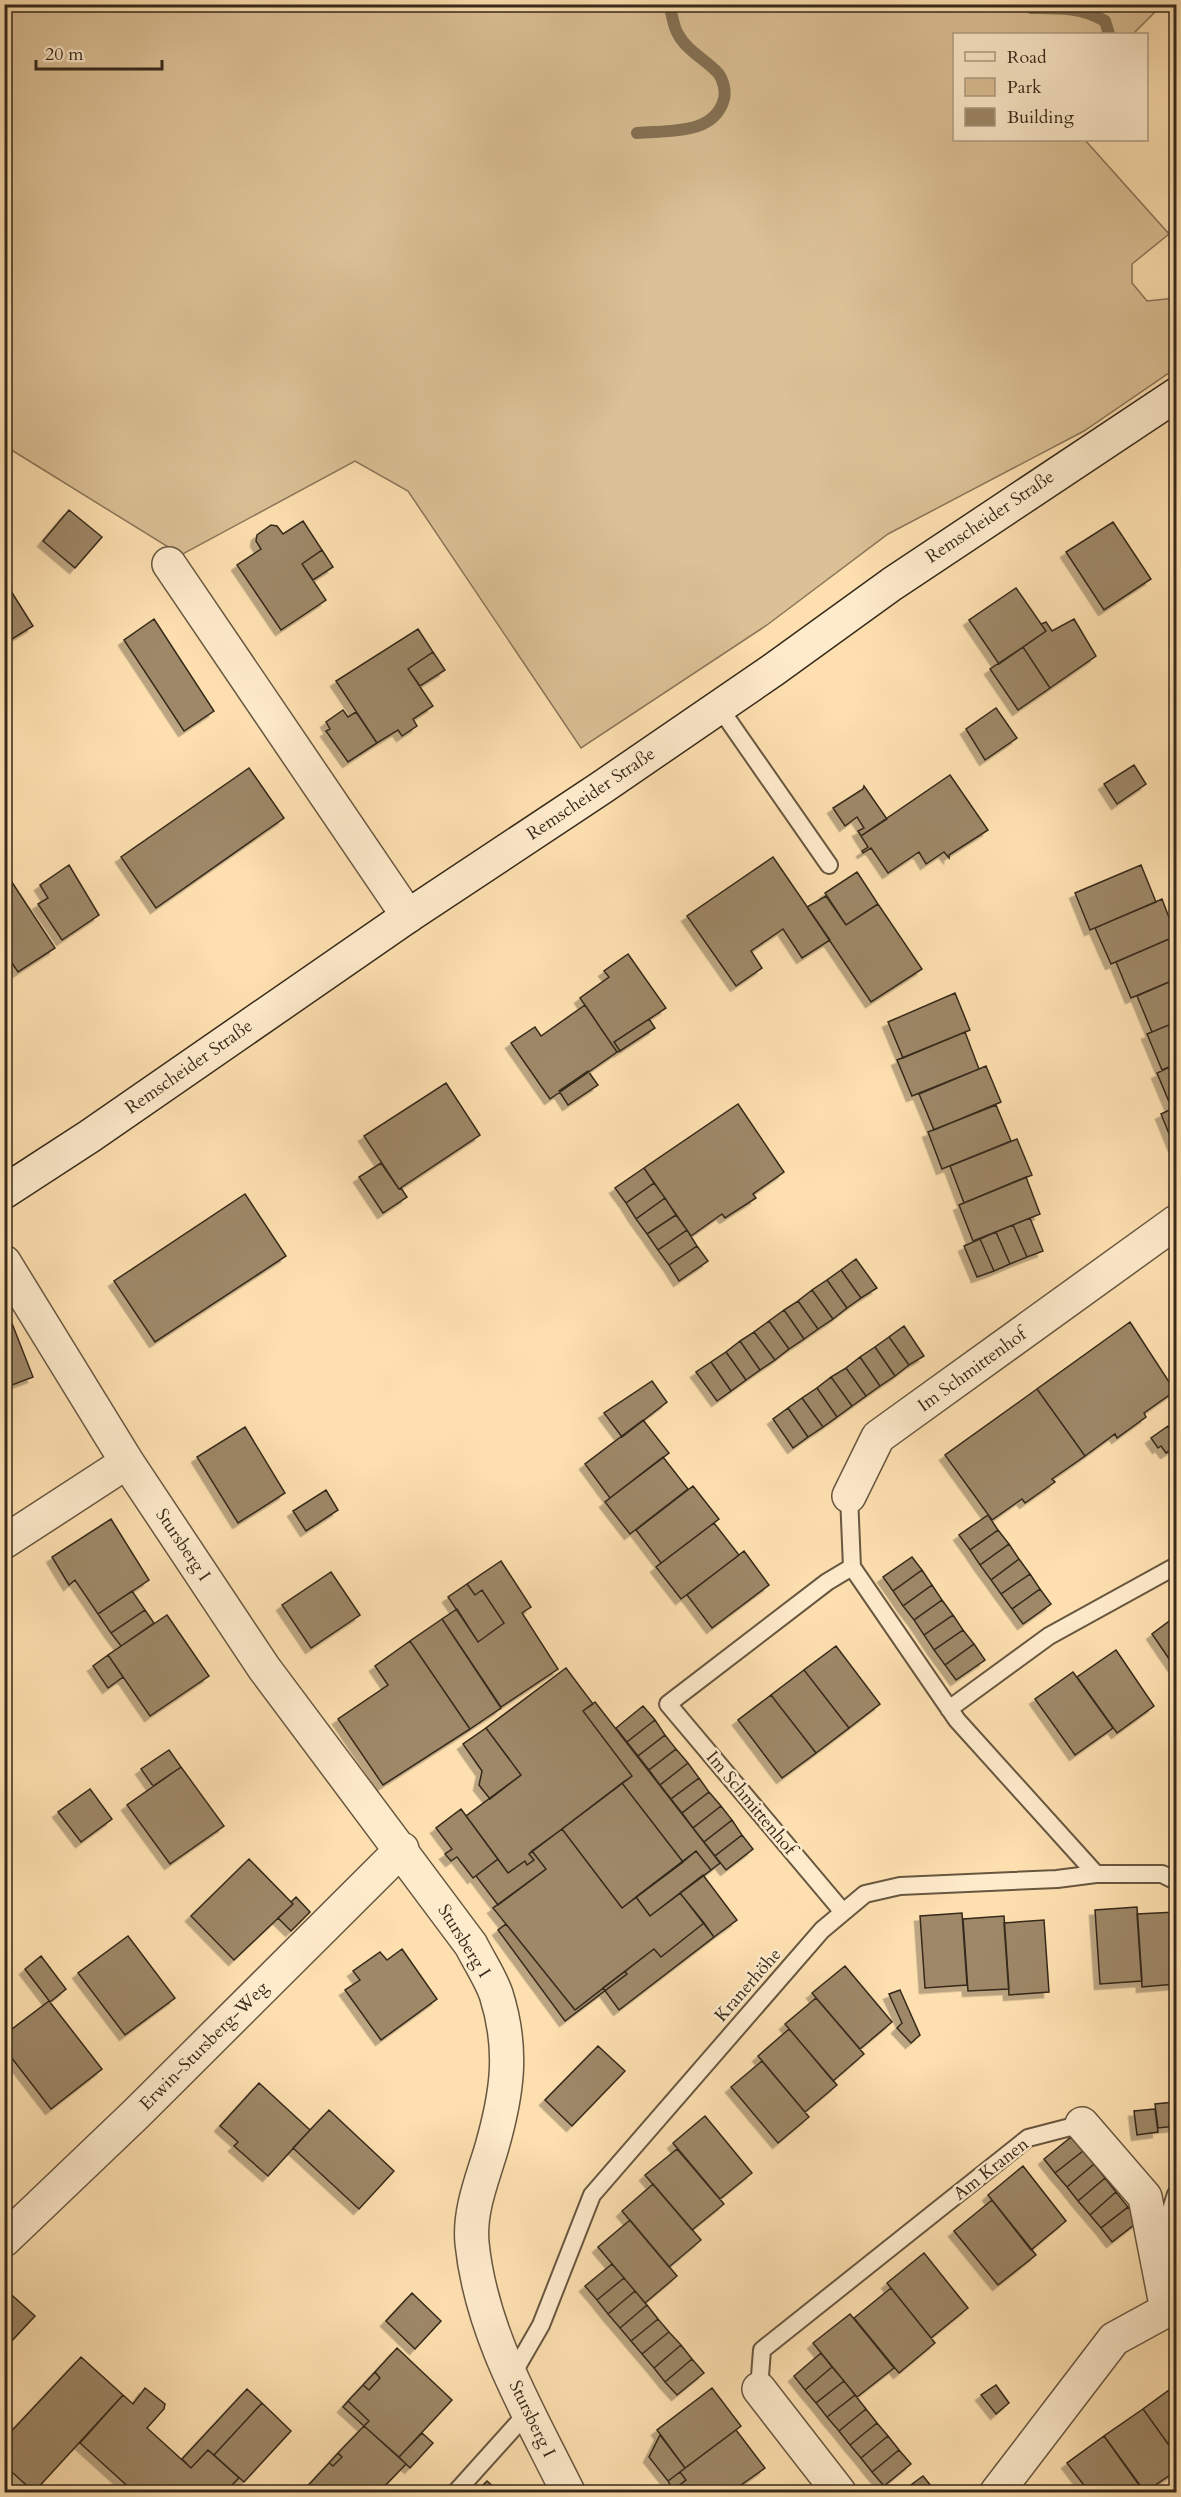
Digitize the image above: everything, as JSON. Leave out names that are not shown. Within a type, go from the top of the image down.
[{"type":"street","name":"Remscheider Straße","points":[[4,1192],[90,1136],[408,916],[592,795],[901,578],[1176,395]]},
{"type":"street","points":[[169,564],[408,916]]},
{"type":"street","name":"Im Schmittenhof","points":[[849,1496],[878,1437],[1176,1222]]},
{"type":"street","name":"Stursberg I","points":[[4,1262],[127,1462],[264,1668],[402,1849],[471,1945],[495,1992],[507,2038],[507,2084],[491,2150],[476,2195],[472,2241],[481,2297],[510,2377],[568,2493]]},
{"type":"street","points":[[4,1542],[127,1462]]},
{"type":"street","name":"Erwin-Stursberg-Weg","points":[[4,2240],[136,2113],[402,1849]]},
{"type":"street","name":"Am Kranen","points":[[1082,2124],[1145,2197],[1167,2310]]},
{"type":"street","points":[[997,2493],[1114,2339],[1167,2310]]},
{"type":"street","name":"Am Kranen","points":[[759,2389],[839,2493]]},
{"type":"lane","points":[[718,707],[829,865]]},
{"type":"lane","name":"Im Schmittenhof","points":[[843,1912],[668,1704],[827,1582],[852,1567],[849,1496]]},
{"type":"lane","points":[[949,1709],[1049,1636],[1176,1566]]},
{"type":"lane","points":[[852,1567],[949,1709],[1096,1874]]},
{"type":"lane","name":"Kranerhöhe","points":[[510,2377],[542,2325],[591,2194],[814,1938],[866,1894],[900,1886],[1057,1879],[1096,1874],[1162,1874],[1176,1881]]},
{"type":"lane","name":"Am Kranen","points":[[759,2389],[762,2350],[1028,2138],[1082,2124]]},
{"type":"lane","points":[[1167,2310],[1169,2216],[1176,2194]]},
{"type":"lane","points":[[456,2493],[528,2412]]},
{"type":"green space","points":[[4,5],[1162,5],[1134,33],[953,33],[953,141],[1086,141],[1169,234],[1132,264],[1132,283],[1147,301],[1176,298],[1176,368],[1084,431],[888,534],[767,625],[581,748],[408,491],[355,461],[181,555],[5,446]]},
{"type":"building","points":[[69,510],[102,537],[75,568],[43,541]]},
{"type":"building","points":[[303,521],[322,550],[302,564],[326,600],[281,630],[237,565],[261,549],[256,541],[257,535],[271,525],[277,526],[283,534]]},
{"type":"building","points":[[1113,522],[1151,579],[1104,610],[1066,552]]},
{"type":"building","points":[[322,550],[333,567],[313,580],[302,564]]},
{"type":"building","points":[[4,580],[33,626],[4,644]]},
{"type":"building","points":[[1016,588],[1046,631],[999,664],[969,620]]},
{"type":"building","points":[[154,619],[214,711],[184,731],[124,640]]},
{"type":"building","points":[[1074,619],[1096,656],[1050,688],[1023,647],[1046,631],[1041,624],[1046,622],[1052,631]]},
{"type":"building","points":[[418,629],[433,652],[408,669],[433,706],[413,719],[417,726],[402,736],[398,730],[377,743],[336,681]]},
{"type":"building","points":[[1023,647],[1050,688],[1018,710],[990,669]]},
{"type":"building","points":[[433,652],[445,670],[420,686],[408,669]]},
{"type":"building","points":[[996,708],[1017,738],[985,760],[966,729]]},
{"type":"building","points":[[343,710],[348,717],[356,712],[377,743],[348,762],[326,731],[330,729],[326,722]]},
{"type":"building","points":[[1134,765],[1146,784],[1117,804],[1104,784]]},
{"type":"building","points":[[249,768],[284,818],[156,908],[121,857]]},
{"type":"building","points":[[950,775],[988,830],[949,855],[949,858],[944,852],[926,864],[919,852],[888,873],[871,848],[863,853],[862,851],[868,847],[861,836]]},
{"type":"building","points":[[864,786],[887,819],[861,836],[858,831],[864,828],[857,817],[845,826],[833,808],[863,789]]},
{"type":"building","points":[[773,857],[830,940],[802,958],[783,929],[751,951],[762,968],[736,986],[687,916]]},
{"type":"building","points":[[69,865],[99,915],[62,940],[38,904],[48,898],[40,885]]},
{"type":"building","points":[[1141,865],[1156,902],[1090,930],[1075,893]]},
{"type":"building","points":[[4,870],[55,948],[18,972],[12,963],[4,968]]},
{"type":"building","points":[[857,872],[878,904],[846,925],[825,893]]},
{"type":"building","points":[[826,896],[846,925],[878,904],[922,969],[871,1002],[807,907]]},
{"type":"building","points":[[1162,899],[1176,936],[1111,964],[1095,928]]},
{"type":"building","points":[[1176,936],[1176,979],[1131,998],[1116,962]]},
{"type":"building","points":[[628,954],[666,1008],[614,1042],[620,1051],[617,1052],[580,998],[609,977],[604,971]]},
{"type":"building","points":[[1176,979],[1176,1022],[1152,1032],[1137,996]]},
{"type":"building","points":[[955,993],[970,1030],[903,1058],[888,1022]]},
{"type":"building","points":[[585,1005],[617,1052],[550,1099],[511,1043],[535,1027],[541,1036]]},
{"type":"building","points":[[649,1019],[655,1028],[620,1051],[614,1042]]},
{"type":"building","points":[[1176,1022],[1176,1064],[1162,1070],[1147,1034]]},
{"type":"building","points":[[965,1032],[979,1069],[912,1096],[897,1060]]},
{"type":"building","points":[[1176,1064],[1176,1107],[1172,1109],[1157,1073]]},
{"type":"building","points":[[986,1066],[1001,1102],[934,1130],[919,1094]]},
{"type":"building","points":[[588,1071],[598,1085],[568,1105],[559,1091]]},
{"type":"building","points":[[446,1083],[480,1135],[399,1189],[364,1136]]},
{"type":"building","points":[[738,1104],[784,1172],[753,1194],[756,1198],[725,1218],[722,1214],[691,1236],[644,1168]]},
{"type":"building","points":[[996,1105],[1011,1141],[942,1169],[928,1132]]},
{"type":"building","points":[[1176,1107],[1176,1145],[1174,1146],[1161,1114]]},
{"type":"building","points":[[1017,1139],[1032,1175],[964,1203],[950,1166]]},
{"type":"building","points":[[381,1163],[407,1197],[383,1213],[359,1177]]},
{"type":"building","points":[[644,1168],[654,1183],[626,1203],[615,1188]]},
{"type":"building","points":[[1026,1177],[1040,1214],[973,1241],[959,1205]]},
{"type":"building","points":[[654,1183],[665,1198],[636,1219],[626,1203]]},
{"type":"building","points":[[245,1194],[286,1256],[155,1342],[114,1281]]},
{"type":"building","points":[[665,1198],[676,1215],[647,1234],[636,1219]]},
{"type":"building","points":[[676,1215],[687,1230],[658,1250],[647,1234]]},
{"type":"building","points":[[1030,1218],[1043,1251],[1027,1257],[1013,1225]]},
{"type":"building","points":[[1013,1225],[1027,1257],[1010,1264],[996,1232]]},
{"type":"building","points":[[687,1230],[697,1246],[669,1265],[658,1250]]},
{"type":"building","points":[[996,1232],[1010,1264],[994,1271],[980,1239]]},
{"type":"building","points":[[980,1239],[994,1271],[977,1277],[964,1246]]},
{"type":"building","points":[[697,1246],[708,1261],[679,1281],[669,1265]]},
{"type":"building","points":[[856,1259],[877,1288],[861,1298],[841,1270]]},
{"type":"building","points":[[841,1270],[861,1298],[847,1308],[827,1280]]},
{"type":"building","points":[[827,1280],[847,1308],[833,1319],[812,1290]]},
{"type":"building","points":[[812,1290],[833,1319],[818,1329],[798,1301]]},
{"type":"building","points":[[798,1301],[818,1329],[804,1339],[784,1310]]},
{"type":"building","points":[[4,1303],[33,1377],[4,1388]]},
{"type":"building","points":[[784,1310],[804,1339],[789,1349],[769,1321]]},
{"type":"building","points":[[769,1321],[789,1349],[775,1360],[754,1332]]},
{"type":"building","points":[[1130,1322],[1175,1391],[1144,1413],[1146,1417],[1117,1438],[1115,1434],[1085,1456],[1037,1389]]},
{"type":"building","points":[[904,1326],[924,1356],[909,1365],[889,1337]]},
{"type":"building","points":[[754,1332],[775,1360],[760,1370],[740,1341]]},
{"type":"building","points":[[889,1337],[909,1365],[895,1376],[875,1347]]},
{"type":"building","points":[[740,1341],[760,1370],[746,1380],[726,1352]]},
{"type":"building","points":[[875,1347],[895,1376],[880,1386],[860,1357]]},
{"type":"building","points":[[726,1352],[746,1380],[731,1391],[711,1362]]},
{"type":"building","points":[[860,1357],[880,1386],[866,1396],[846,1368]]},
{"type":"building","points":[[711,1362],[731,1391],[717,1401],[696,1372]]},
{"type":"building","points":[[846,1368],[866,1396],[852,1406],[831,1377]]},
{"type":"building","points":[[831,1377],[852,1406],[837,1417],[817,1388]]},
{"type":"building","points":[[652,1381],[667,1402],[622,1437],[604,1413]]},
{"type":"building","points":[[817,1388],[837,1417],[823,1427],[802,1398]]},
{"type":"building","points":[[1037,1389],[1085,1456],[1052,1479],[1055,1482],[1025,1503],[1022,1499],[992,1520],[945,1455]]},
{"type":"building","points":[[802,1398],[823,1427],[808,1437],[788,1408]]},
{"type":"building","points":[[788,1408],[808,1437],[793,1448],[773,1419]]},
{"type":"building","points":[[643,1420],[669,1453],[610,1498],[585,1464]]},
{"type":"building","points":[[1168,1426],[1176,1439],[1176,1447],[1166,1453],[1161,1446],[1158,1448],[1151,1438]]},
{"type":"building","points":[[245,1427],[285,1493],[238,1523],[197,1457]]},
{"type":"building","points":[[663,1457],[688,1489],[630,1534],[605,1502]]},
{"type":"building","points":[[693,1486],[719,1519],[661,1563],[636,1530]]},
{"type":"building","points":[[326,1490],[338,1510],[306,1531],[293,1511]]},
{"type":"building","points":[[988,1515],[998,1530],[970,1550],[959,1535]]},
{"type":"building","points":[[111,1519],[149,1580],[98,1614],[75,1580],[69,1585],[52,1557]]},
{"type":"building","points":[[714,1523],[739,1555],[681,1599],[656,1567]]},
{"type":"building","points":[[998,1530],[1009,1544],[980,1565],[970,1550]]},
{"type":"building","points":[[1009,1544],[1019,1559],[991,1580],[980,1565]]},
{"type":"building","points":[[744,1551],[769,1585],[712,1628],[687,1595]]},
{"type":"building","points":[[912,1557],[922,1570],[893,1591],[883,1577]]},
{"type":"building","points":[[1019,1559],[1030,1574],[1001,1594],[991,1580]]},
{"type":"building","points":[[501,1561],[531,1607],[522,1613],[558,1669],[501,1707],[442,1619],[457,1609],[478,1642],[504,1623],[482,1590],[475,1595],[467,1584]]},
{"type":"building","points":[[922,1570],[932,1585],[903,1606],[893,1591]]},
{"type":"building","points":[[331,1572],[360,1615],[311,1648],[282,1605]]},
{"type":"building","points":[[1030,1574],[1040,1589],[1012,1609],[1001,1594]]},
{"type":"building","points":[[467,1584],[475,1595],[482,1590],[504,1623],[478,1642],[448,1597]]},
{"type":"building","points":[[932,1585],[942,1600],[914,1620],[903,1606]]},
{"type":"building","points":[[1040,1589],[1051,1604],[1023,1624],[1012,1609]]},
{"type":"building","points":[[132,1591],[145,1610],[111,1633],[98,1614]]},
{"type":"building","points":[[942,1600],[953,1615],[924,1635],[914,1620]]},
{"type":"building","points":[[145,1610],[154,1623],[121,1646],[111,1633]]},
{"type":"building","points":[[167,1615],[209,1676],[150,1716],[108,1655]]},
{"type":"building","points":[[953,1615],[963,1630],[934,1650],[924,1635]]},
{"type":"building","points":[[1176,1616],[1176,1669],[1152,1634]]},
{"type":"building","points":[[442,1619],[501,1708],[470,1729],[410,1641]]},
{"type":"building","points":[[963,1630],[974,1644],[945,1665],[934,1650]]},
{"type":"building","points":[[410,1641],[470,1729],[383,1785],[338,1719],[388,1685],[375,1666]]},
{"type":"building","points":[[974,1644],[985,1660],[956,1680],[945,1665]]},
{"type":"building","points":[[836,1646],[880,1704],[849,1728],[804,1670]]},
{"type":"building","points":[[1116,1650],[1154,1706],[1117,1733],[1077,1677]]},
{"type":"building","points":[[108,1655],[123,1677],[108,1688],[93,1666]]},
{"type":"building","points":[[566,1668],[593,1704],[583,1711],[632,1776],[529,1854],[534,1860],[527,1865],[525,1861],[508,1873],[466,1816],[521,1775],[486,1728]]},
{"type":"building","points":[[804,1670],[849,1728],[816,1753],[771,1695]]},
{"type":"building","points":[[1073,1672],[1113,1728],[1075,1755],[1035,1699]]},
{"type":"building","points":[[771,1695],[816,1753],[782,1778],[738,1720]]},
{"type":"building","points":[[595,1702],[720,1863],[711,1870],[696,1851],[683,1862],[622,1783],[632,1776],[583,1711]]},
{"type":"building","points":[[643,1706],[655,1720],[627,1742],[616,1728]]},
{"type":"building","points":[[655,1720],[665,1735],[638,1756],[627,1742]]},
{"type":"building","points":[[486,1728],[521,1775],[490,1799],[479,1785],[482,1771],[463,1744]]},
{"type":"building","points":[[665,1735],[676,1749],[649,1770],[638,1756]]},
{"type":"building","points":[[676,1749],[688,1763],[660,1785],[649,1770]]},
{"type":"building","points":[[169,1750],[181,1767],[153,1786],[141,1769]]},
{"type":"building","points":[[688,1763],[699,1778],[671,1799],[660,1785]]},
{"type":"building","points":[[181,1767],[224,1826],[170,1864],[127,1805]]},
{"type":"building","points":[[699,1778],[709,1792],[682,1813],[671,1799]]},
{"type":"building","points":[[622,1783],[683,1862],[622,1908],[562,1829]]},
{"type":"building","points":[[90,1789],[112,1819],[81,1842],[58,1812]]},
{"type":"building","points":[[709,1792],[721,1806],[693,1828],[682,1813]]},
{"type":"building","points":[[721,1806],[732,1820],[704,1842],[693,1828]]},
{"type":"building","points":[[461,1809],[498,1859],[473,1878],[457,1857],[451,1861],[445,1854],[452,1849],[436,1828]]},
{"type":"building","points":[[732,1820],[742,1835],[715,1856],[704,1842]]},
{"type":"building","points":[[562,1829],[622,1908],[636,1897],[650,1916],[680,1893],[704,1923],[661,1957],[654,1949],[575,2010],[493,1908],[546,1869],[532,1851]]},
{"type":"building","points":[[742,1835],[753,1849],[726,1870],[715,1856]]},
{"type":"building","points":[[532,1851],[546,1869],[498,1905],[476,1876],[498,1859],[508,1873],[525,1861],[527,1865],[534,1860],[529,1854]]},
{"type":"building","points":[[696,1851],[711,1870],[650,1916],[636,1897]]},
{"type":"building","points":[[249,1859],[293,1904],[234,1960],[191,1916]]},
{"type":"building","points":[[703,1875],[737,1920],[714,1937],[680,1893]]},
{"type":"building","points":[[296,1897],[310,1912],[291,1931],[278,1918],[293,1904],[291,1902]]},
{"type":"building","points":[[1137,1907],[1142,1981],[1100,1984],[1095,1910]]},
{"type":"building","points":[[1176,1912],[1176,1984],[1142,1987],[1137,1914]]},
{"type":"building","points":[[962,1913],[967,1985],[925,1988],[920,1916]]},
{"type":"building","points":[[1004,1916],[1009,1989],[968,1991],[963,1919]]},
{"type":"building","points":[[1044,1920],[1049,1992],[1009,1995],[1004,1923]]},
{"type":"building","points":[[704,1923],[714,1937],[619,2010],[603,1988],[654,1949],[661,1957]]},
{"type":"building","points":[[506,1924],[575,2010],[625,1971],[627,1974],[565,2021],[498,1930]]},
{"type":"building","points":[[128,1936],[175,1998],[125,2035],[78,1973]]},
{"type":"building","points":[[402,1949],[437,1999],[381,2040],[345,1990],[360,1980],[353,1971],[380,1952],[387,1960]]},
{"type":"building","points":[[41,1956],[66,1989],[50,2002],[25,1969]]},
{"type":"building","points":[[845,1966],[892,2022],[860,2049],[812,1993]]},
{"type":"building","points":[[900,1990],[920,2035],[911,2043],[897,2028],[902,2023],[889,1994]]},
{"type":"building","points":[[816,1998],[864,2054],[833,2081],[785,2024]]},
{"type":"building","points":[[49,2001],[102,2069],[51,2109],[4,2048],[4,2035]]},
{"type":"building","points":[[789,2029],[837,2085],[805,2112],[758,2056]]},
{"type":"building","points":[[598,2046],[625,2071],[572,2126],[545,2100]]},
{"type":"building","points":[[762,2061],[809,2117],[778,2143],[731,2087]]},
{"type":"building","points":[[259,2083],[310,2130],[268,2176],[234,2146],[238,2142],[220,2126]]},
{"type":"building","points":[[1174,2102],[1176,2126],[1158,2128],[1155,2104]]},
{"type":"building","points":[[1155,2109],[1158,2132],[1137,2135],[1134,2111]]},
{"type":"building","points":[[329,2110],[394,2171],[359,2209],[293,2148]]},
{"type":"building","points":[[705,2116],[752,2173],[720,2199],[673,2143]]},
{"type":"building","points":[[1071,2137],[1083,2151],[1055,2173],[1044,2159]]},
{"type":"building","points":[[677,2149],[724,2204],[692,2230],[645,2175]]},
{"type":"building","points":[[1083,2151],[1094,2164],[1067,2187],[1055,2173]]},
{"type":"building","points":[[1094,2164],[1105,2178],[1078,2201],[1067,2187]]},
{"type":"building","points":[[1023,2166],[1066,2221],[1031,2250],[988,2195]]},
{"type":"building","points":[[1105,2178],[1116,2192],[1090,2215],[1078,2201]]},
{"type":"building","points":[[653,2184],[701,2240],[669,2267],[622,2211]]},
{"type":"building","points":[[1116,2192],[1128,2207],[1101,2228],[1090,2215]]},
{"type":"building","points":[[992,2200],[1036,2255],[998,2285],[954,2231]]},
{"type":"building","points":[[1128,2207],[1139,2221],[1112,2242],[1101,2228]]},
{"type":"building","points":[[630,2220],[677,2276],[645,2303],[598,2247]]},
{"type":"building","points":[[924,2253],[968,2308],[931,2338],[887,2283]]},
{"type":"building","points":[[612,2264],[624,2278],[597,2300],[585,2286]]},
{"type":"building","points":[[624,2278],[635,2291],[608,2314],[597,2300]]},
{"type":"building","points":[[4,2288],[35,2316],[7,2346],[4,2343]]},
{"type":"building","points":[[891,2288],[935,2343],[899,2373],[854,2318]]},
{"type":"building","points":[[635,2291],[647,2305],[620,2328],[608,2314]]},
{"type":"building","points":[[412,2293],[441,2321],[415,2349],[386,2321]]},
{"type":"building","points":[[647,2305],[658,2319],[631,2341],[620,2328]]},
{"type":"building","points":[[850,2314],[894,2368],[857,2397],[813,2343]]},
{"type":"building","points":[[658,2319],[669,2332],[642,2354],[631,2341]]},
{"type":"building","points":[[669,2332],[681,2345],[654,2368],[642,2354]]},
{"type":"building","points":[[681,2345],[692,2359],[665,2382],[654,2368]]},
{"type":"building","points":[[397,2348],[452,2400],[399,2457],[364,2426],[369,2421],[348,2401],[363,2385],[369,2390],[380,2378],[375,2372]]},
{"type":"building","points":[[821,2353],[832,2367],[805,2390],[794,2376]]},
{"type":"building","points":[[81,2357],[123,2395],[34,2492],[4,2465],[4,2439]]},
{"type":"building","points":[[692,2359],[704,2373],[677,2395],[665,2382]]},
{"type":"building","points":[[832,2367],[844,2381],[816,2403],[805,2390]]},
{"type":"building","points":[[375,2372],[380,2378],[369,2390],[363,2385]]},
{"type":"building","points":[[844,2381],[855,2395],[827,2417],[816,2403]]},
{"type":"building","points":[[996,2385],[1009,2403],[996,2414],[981,2395]]},
{"type":"building","points":[[1176,2385],[1176,2455],[1143,2409]]},
{"type":"building","points":[[145,2388],[165,2404],[164,2409],[147,2428],[191,2468],[208,2450],[239,2478],[225,2492],[134,2492],[80,2443],[123,2395],[133,2404]]},
{"type":"building","points":[[712,2388],[741,2426],[685,2468],[657,2430]]},
{"type":"building","points":[[247,2389],[262,2403],[214,2455],[208,2450],[191,2468],[182,2459]]},
{"type":"building","points":[[855,2395],[866,2409],[839,2431],[827,2417]]},
{"type":"building","points":[[348,2401],[369,2421],[364,2426],[343,2407]]},
{"type":"building","points":[[262,2403],[291,2431],[244,2482],[214,2455]]},
{"type":"building","points":[[866,2409],[877,2423],[850,2445],[839,2431]]},
{"type":"building","points":[[1143,2409],[1176,2455],[1176,2471],[1145,2492],[1104,2436]]},
{"type":"building","points":[[877,2423],[888,2436],[861,2458],[850,2445]]},
{"type":"building","points":[[364,2426],[406,2464],[379,2492],[302,2492],[329,2463],[333,2466],[342,2457],[338,2453]]},
{"type":"building","points":[[736,2430],[765,2468],[731,2492],[675,2492],[673,2490],[686,2480],[680,2472]]},
{"type":"building","points":[[422,2433],[433,2443],[410,2468],[399,2457]]},
{"type":"building","points":[[660,2435],[685,2468],[668,2481],[649,2457]]},
{"type":"building","points":[[888,2436],[899,2450],[872,2472],[861,2458]]},
{"type":"building","points":[[1104,2436],[1144,2492],[1089,2492],[1067,2463]]},
{"type":"building","points":[[899,2450],[911,2464],[884,2486],[872,2472]]},
{"type":"building","points":[[338,2453],[342,2457],[333,2466],[329,2463]]},
{"type":"building","points":[[680,2472],[686,2480],[673,2490],[668,2481]]},
{"type":"building","points":[[923,2476],[936,2492],[906,2492],[904,2490]]},
{"type":"building","points":[[487,2481],[499,2492],[476,2492]]},
{"type":"waterway","points":[[1031,8],[1069,9],[1087,13],[1105,21],[1109,33]]},
{"type":"waterway","points":[[637,133],[675,131],[700,125],[719,111],[724,99],[723,82],[720,76],[682,40],[671,12]]}]
